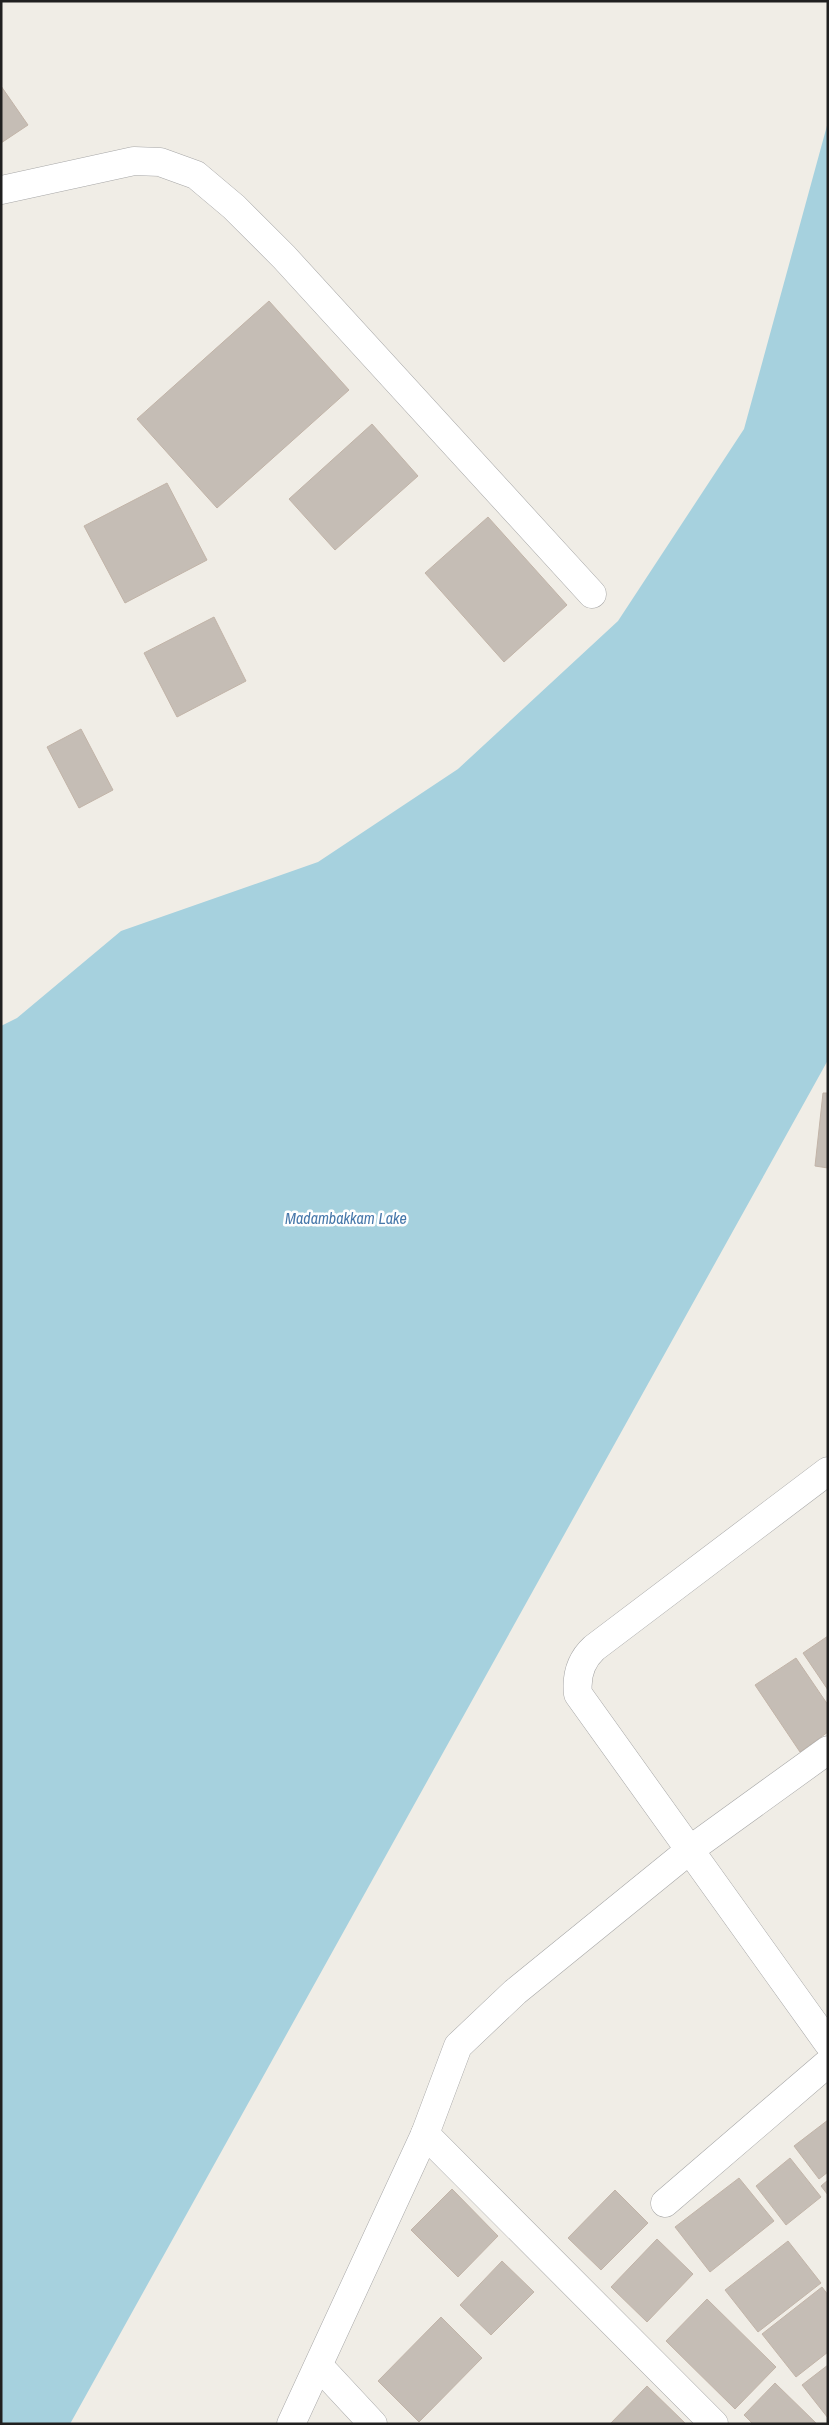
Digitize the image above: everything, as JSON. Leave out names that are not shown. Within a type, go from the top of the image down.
[{"type":"street","points":[[1,190],[134,161],[160,162],[196,175],[234,207],[284,257],[592,594]]},
{"type":"street","points":[[828,1471],[594,1648],[584,1658],[576,1683],[578,1694],[691,1849],[828,2043]]},
{"type":"street","points":[[291,2424],[320,2366],[425,2134],[458,2046],[515,1992],[691,1849],[828,1750]]},
{"type":"street","points":[[666,2203],[828,2063]]},
{"type":"street","points":[[425,2134],[714,2424]]},
{"type":"street","points":[[320,2366],[374,2424]]},
{"type":"water","name":"Madambakkam Lake","points":[[828,122],[828,1060],[70,2424],[1,2424],[1,1026],[17,1018],[121,931],[318,862],[458,769],[618,621],[744,429]]},
{"type":"building","points":[[1,86],[28,125],[1,143]]},
{"type":"building","points":[[269,301],[349,390],[217,508],[137,419]]},
{"type":"building","points":[[372,424],[418,476],[335,550],[289,499]]},
{"type":"building","points":[[167,483],[207,560],[125,603],[84,526]]},
{"type":"building","points":[[488,517],[567,605],[504,662],[425,573]]},
{"type":"building","points":[[214,617],[246,681],[177,717],[144,653]]},
{"type":"building","points":[[81,729],[113,790],[79,808],[47,747]]},
{"type":"building","points":[[823,1093],[828,1093],[828,1168],[815,1166]]},
{"type":"building","points":[[828,1636],[828,1690],[803,1653]]},
{"type":"building","points":[[796,1658],[828,1705],[828,1732],[800,1752],[755,1685]]},
{"type":"building","points":[[828,2120],[828,2172],[819,2179],[794,2146]]},
{"type":"building","points":[[790,2158],[821,2197],[786,2225],[756,2186]]},
{"type":"building","points":[[739,2178],[774,2221],[710,2272],[675,2227]]},
{"type":"building","points":[[828,2180],[828,2195],[821,2186]]},
{"type":"building","points":[[452,2189],[498,2236],[458,2277],[411,2230]]},
{"type":"building","points":[[615,2190],[648,2223],[601,2270],[568,2238]]},
{"type":"building","points":[[657,2239],[693,2274],[647,2322],[611,2287]]},
{"type":"building","points":[[788,2241],[821,2283],[758,2332],[725,2290]]},
{"type":"building","points":[[502,2261],[534,2292],[491,2335],[460,2305]]},
{"type":"building","points":[[822,2287],[828,2295],[828,2352],[796,2377],[762,2334]]},
{"type":"building","points":[[707,2299],[776,2367],[735,2409],[666,2341]]},
{"type":"building","points":[[441,2317],[482,2358],[419,2422],[378,2381]]},
{"type":"building","points":[[828,2365],[828,2418],[802,2385]]},
{"type":"building","points":[[775,2383],[817,2424],[753,2424],[744,2415]]},
{"type":"building","points":[[647,2386],[686,2424],[610,2424]]}]
